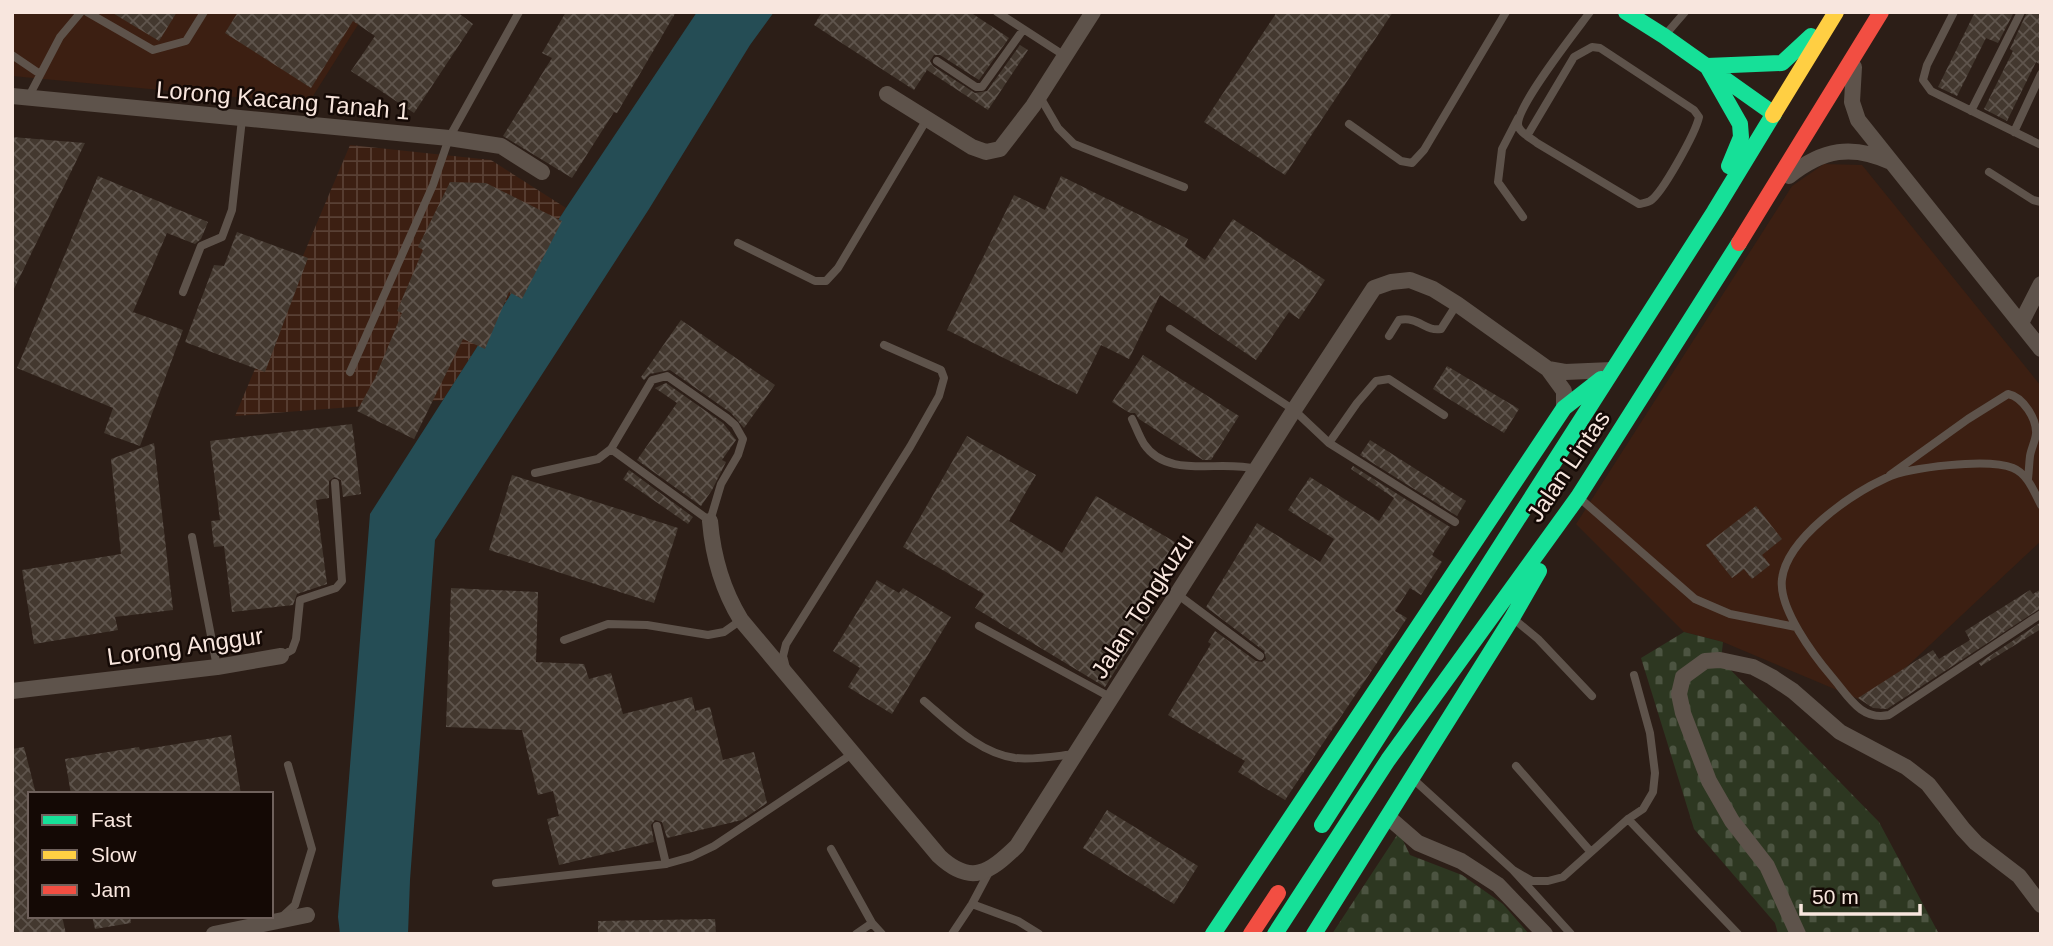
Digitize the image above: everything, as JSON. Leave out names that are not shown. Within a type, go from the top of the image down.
[{"type":"main road","points":[[1626,12],[1774,114],[1797,111],[1819,95],[1879,12]]},
{"type":"main road","points":[[1707,66],[1782,63],[1834,12]]},
{"type":"main road","name":"Jalan Lintas","points":[[1315,835],[1714,212],[1797,79],[1834,12]]},
{"type":"main road","name":"Jalan Lintas","points":[[1275,934],[1388,760],[1578,497],[1858,51],[1879,12]]},
{"type":"main road","points":[[1707,66],[1740,124],[1741,137],[1715,194],[1714,212]]},
{"type":"main road","points":[[1213,934],[1564,408],[1613,370]]},
{"type":"main road","points":[[1314,934],[1512,618],[1578,497]]},
{"type":"main road","points":[[1251,934],[1287,881]]},
{"type":"street","points":[[887,94],[972,147],[986,152],[1000,149],[1040,97],[1093,12]]},
{"type":"street","points":[[1858,51],[1852,75],[1854,111],[1858,120],[2041,349]]},
{"type":"street","name":"Lorong Kacang Tanah 1","points":[[20,97],[449,138],[500,146],[542,172]]},
{"type":"street","points":[[1764,202],[1790,174],[1829,154],[1862,150],[1893,163]]},
{"type":"street","name":"Jalan Tongkuzu","points":[[990,869],[1017,846],[1374,288],[1391,282],[1410,280],[1433,289],[1457,304],[1548,369],[1564,391],[1564,408]]},
{"type":"street","points":[[2021,323],[2041,284]]},
{"type":"street","name":"Jalan Tongkuzu","points":[[1548,369],[1580,373],[1613,370]]},
{"type":"street","points":[[710,522],[712,545],[719,572],[727,596],[741,620],[939,856],[953,870],[966,874],[990,869]]},
{"type":"street","name":"Lorong Anggur","points":[[12,691],[217,667],[281,656]]},
{"type":"street","points":[[1798,934],[1767,866],[1731,821],[1709,781],[1683,713],[1679,694],[1683,677],[1705,662],[1720,660],[1753,667],[1793,691],[1840,732],[1906,767],[1928,783],[1976,843],[2019,876],[2041,905]]},
{"type":"street","points":[[1388,817],[1418,843],[1461,861],[1498,885],[1545,934]]},
{"type":"street","points":[[214,934],[307,915]]},
{"type":"lane","points":[[20,97],[40,74],[60,37],[81,12]]},
{"type":"lane","points":[[87,12],[153,50],[186,41],[204,12]]},
{"type":"lane","points":[[350,372],[433,185],[449,138],[519,12]]},
{"type":"lane","points":[[997,12],[1065,56]]},
{"type":"lane","points":[[1349,124],[1401,161],[1412,163],[1424,149],[1506,12]]},
{"type":"lane","points":[[1524,217],[1497,182],[1502,149],[1554,60],[1590,12]]},
{"type":"lane","points":[[1664,36],[1685,12]]},
{"type":"lane","points":[[1954,12],[1927,65],[1923,80],[1931,91],[2041,145]]},
{"type":"lane","points":[[1971,111],[2021,12]]},
{"type":"lane","points":[[937,61],[976,87],[982,87],[1023,30]]},
{"type":"lane","points":[[1521,113],[1518,124],[1527,136],[1639,204],[1650,202],[1659,190],[1689,143],[1699,117],[1694,110],[1621,61],[1600,48],[1592,47],[1574,57],[1527,136]]},
{"type":"lane","points":[[12,55],[40,74]]},
{"type":"lane","points":[[2014,132],[2041,74]]},
{"type":"lane","points":[[1040,97],[1058,128],[1074,144],[1184,187]]},
{"type":"lane","points":[[183,292],[201,246],[222,237],[232,210],[242,119]]},
{"type":"lane","points":[[738,243],[815,281],[826,281],[838,268],[927,119]]},
{"type":"lane","points":[[1989,172],[2033,200],[2041,202]]},
{"type":"lane","points":[[1389,337],[1399,320],[1409,318],[1433,330],[1441,329],[1457,304]]},
{"type":"lane","points":[[1170,329],[1294,410],[1329,443],[1455,522]]},
{"type":"lane","points":[[789,678],[783,656],[786,644],[939,397],[944,378],[941,370],[884,345]]},
{"type":"lane","points":[[535,473],[598,458],[611,449],[652,380],[667,376],[727,418],[735,425],[743,439],[738,455],[721,484],[710,522],[611,449]]},
{"type":"lane","points":[[1329,443],[1376,381],[1389,379],[1444,415]]},
{"type":"lane","points":[[2028,479],[2030,454],[2036,437],[2035,424],[2022,401],[2008,394],[1968,419],[1888,477],[1839,507],[1806,536],[1793,552],[1782,580],[1782,594],[1796,627],[1819,663],[1864,713],[1876,718],[1889,715],[2041,614]]},
{"type":"lane","points":[[1132,419],[1144,444],[1154,455],[1177,466],[1239,464],[1256,469]]},
{"type":"lane","points":[[1888,477],[1952,465],[1984,464],[2014,468],[2028,479],[2039,499]]},
{"type":"lane","name":"Lorong Anggur","points":[[281,656],[292,650],[296,639],[300,600],[336,588],[342,581],[335,483]]},
{"type":"lane","points":[[1578,497],[1695,599],[1730,614],[1796,627]]},
{"type":"lane","points":[[192,537],[217,667]]},
{"type":"lane","points":[[1177,594],[1260,656]]},
{"type":"lane","points":[[1512,618],[1538,639],[1592,695]]},
{"type":"lane","points":[[564,640],[608,624],[647,625],[708,635],[724,632],[741,620]]},
{"type":"lane","points":[[979,626],[1110,697]]},
{"type":"lane","points":[[1513,870],[1532,881],[1563,877],[1590,851],[1643,809],[1653,792],[1656,773],[1650,733],[1634,676]]},
{"type":"lane","points":[[924,701],[965,736],[1014,758],[1075,754]]},
{"type":"lane","points":[[496,883],[666,863],[691,857],[715,846],[852,754]]},
{"type":"lane","points":[[275,922],[295,905],[312,849],[288,765]]},
{"type":"lane","points":[[1516,766],[1590,851]]},
{"type":"lane","points":[[1412,779],[1513,870],[1571,934]]},
{"type":"lane","points":[[1628,819],[1738,934]]},
{"type":"lane","points":[[657,826],[666,863]]},
{"type":"lane","points":[[831,849],[872,923],[882,934]]},
{"type":"lane","points":[[952,934],[972,904],[990,869]]},
{"type":"lane","points":[[972,904],[1018,921],[1039,934]]},
{"type":"lane","points":[[856,934],[872,923]]},
{"type":"shaded area","points":[[12,12],[366,12],[308,104],[12,76]]},
{"type":"shaded area","points":[[350,145],[491,160],[566,208],[443,400],[235,416]]},
{"type":"shaded area","points":[[1824,164],[1862,165],[2041,386],[2041,541],[1868,703],[1723,642],[1684,632],[1576,524],[1792,186]]},
{"type":"green space","points":[[1684,632],[1723,642],[1721,660],[1879,822],[1939,934],[1778,934],[1775,923],[1694,829],[1641,658]]},
{"type":"green space","points":[[1399,832],[1410,855],[1462,875],[1503,904],[1529,934],[1332,934]]},
{"type":"water","points":[[697,12],[774,12],[750,45],[649,209],[435,540],[408,934],[340,934],[338,917],[370,514],[566,208]]},
{"type":"building","points":[[111,12],[177,12],[159,41]]},
{"type":"building","points":[[238,12],[457,12],[473,24],[414,113],[351,71],[375,36],[353,21],[311,88],[225,33]]},
{"type":"building","points":[[566,12],[676,12],[617,113],[614,112],[572,178],[503,136],[552,58],[542,53]]},
{"type":"building","points":[[822,12],[970,12],[1009,38],[979,80],[940,55],[934,55],[930,61],[933,66],[975,93],[987,91],[1020,45],[1028,50],[988,110],[927,70],[914,90],[814,25]]},
{"type":"building","points":[[1277,12],[1393,12],[1285,175],[1204,122]]},
{"type":"building","points":[[1975,12],[2014,12],[1998,43],[1986,38],[1957,96],[1938,87]]},
{"type":"building","points":[[2027,12],[2041,12],[2041,65],[2036,62],[2007,121],[1984,109],[2013,51],[2010,49]]},
{"type":"building","points":[[12,137],[85,143],[12,293]]},
{"type":"building","points":[[98,176],[208,222],[201,239],[195,244],[167,233],[133,312],[183,330],[140,446],[104,433],[113,408],[17,368]]},
{"type":"building","points":[[1061,176],[1188,239],[1185,246],[1205,260],[1233,219],[1325,280],[1299,319],[1289,312],[1256,360],[1160,295],[1129,359],[1101,345],[1077,394],[947,330],[1014,195],[1045,210]]},
{"type":"building","points":[[450,182],[486,183],[562,221],[522,299],[509,292],[485,349],[463,339],[414,439],[357,411],[375,378],[402,313],[397,311],[423,250],[418,247]]},
{"type":"building","points":[[237,232],[308,258],[265,372],[185,342],[214,265],[224,266]]},
{"type":"building","points":[[681,320],[775,385],[744,428],[731,413],[670,370],[650,374],[644,380],[641,377]]},
{"type":"building","points":[[1143,355],[1239,416],[1211,460],[1203,460],[1139,419],[1135,413],[1130,413],[1112,402]]},
{"type":"building","points":[[1447,366],[1519,409],[1504,433],[1433,389]]},
{"type":"building","points":[[666,383],[723,423],[736,440],[722,460],[726,462],[701,506],[637,460],[677,403],[655,388]]},
{"type":"building","points":[[352,424],[361,494],[343,497],[341,480],[334,477],[329,481],[329,498],[316,500],[327,584],[297,594],[293,605],[232,612],[224,546],[214,547],[211,521],[220,520],[210,441]]},
{"type":"building","points":[[967,436],[1036,475],[1009,521],[1062,553],[1096,496],[1175,542],[1140,601],[1153,610],[1105,687],[975,608],[984,594],[903,547]]},
{"type":"building","points":[[1370,440],[1466,501],[1457,516],[1360,455]]},
{"type":"building","points":[[154,443],[173,610],[115,617],[118,630],[34,644],[22,570],[121,554],[111,459]]},
{"type":"building","points":[[1353,466],[1450,527],[1432,555],[1442,562],[1421,595],[1410,588],[1395,611],[1407,618],[1285,800],[1238,772],[1245,761],[1168,715],[1211,644],[1208,642],[1215,631],[1256,661],[1262,662],[1266,659],[1264,651],[1206,607],[1257,523],[1320,562],[1334,539],[1288,510],[1310,477],[1379,521],[1394,498],[1351,469]]},
{"type":"building","points":[[629,470],[693,517],[688,524],[623,479]]},
{"type":"building","points":[[512,475],[678,528],[654,603],[489,550]]},
{"type":"building","points":[[1756,506],[1782,539],[1762,555],[1770,565],[1752,579],[1744,569],[1732,578],[1706,545]]},
{"type":"building","points":[[877,580],[899,593],[903,588],[951,617],[892,714],[848,687],[860,668],[833,651]]},
{"type":"building","points":[[451,588],[538,592],[536,662],[584,664],[589,679],[611,673],[623,714],[692,697],[695,711],[710,707],[723,760],[754,752],[767,803],[742,820],[667,838],[662,822],[655,820],[651,825],[654,842],[559,865],[547,819],[559,816],[553,791],[538,795],[522,730],[446,727]]},
{"type":"building","points":[[2041,589],[2041,608],[1887,709],[1873,708],[1858,698],[1933,650],[1939,659],[1970,640],[1965,631],[2030,590],[2033,594]]},
{"type":"building","points":[[2041,622],[2041,629],[1981,666],[1979,663]]},
{"type":"building","points":[[231,735],[241,792],[71,792],[65,759],[139,747],[140,750]]},
{"type":"building","points":[[24,747],[35,792],[28,792],[28,918],[62,918],[66,934],[12,934],[12,749]]},
{"type":"building","points":[[1107,810],[1198,866],[1174,904],[1083,848]]},
{"type":"building","points":[[92,918],[130,918],[131,923],[95,929]]},
{"type":"building","points":[[715,919],[716,934],[598,934],[598,921]]},
{"type":"traffic: fast","points":[[1626,12],[1774,114]]},
{"type":"traffic: fast","points":[[1707,66],[1782,63],[1811,36]]},
{"type":"traffic: fast","points":[[1707,66],[1740,124],[1741,137],[1729,166]]},
{"type":"traffic: fast","points":[[1322,825],[1714,212],[1773,115]]},
{"type":"traffic: fast","points":[[1275,934],[1388,760],[1578,497],[1739,243]]},
{"type":"traffic: fast","points":[[1213,934],[1564,408],[1601,379]]},
{"type":"traffic: fast","points":[[1314,934],[1539,571]]},
{"type":"traffic: slow","points":[[1773,115],[1836,12]]},
{"type":"traffic: jam","points":[[1739,243],[1881,12]]},
{"type":"traffic: jam","points":[[1251,934],[1278,893]]}]
